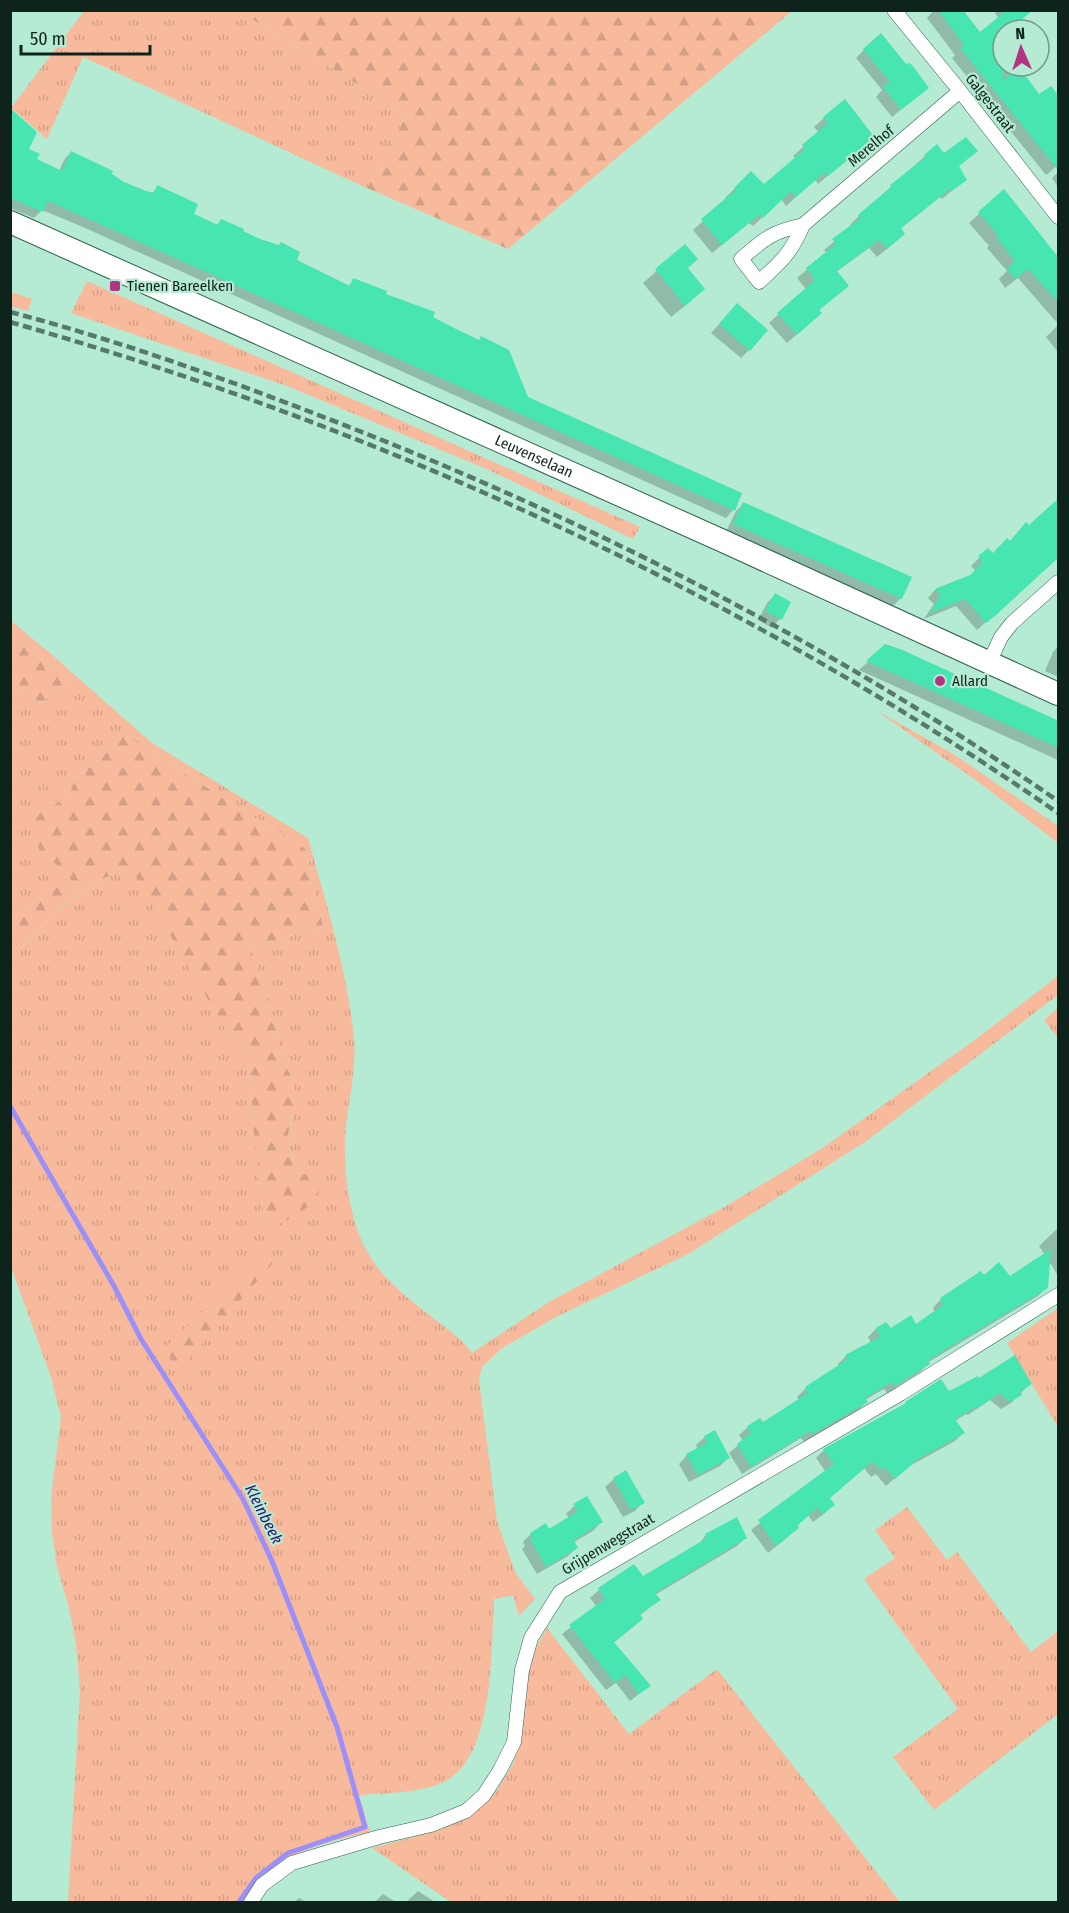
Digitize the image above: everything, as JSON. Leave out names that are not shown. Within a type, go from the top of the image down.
[{"type":"main road","name":"Leuvenselaan","points":[[10,222],[1059,694]]},
{"type":"street","name":"Galgestraat","points":[[894,10],[1059,217]]},
{"type":"street","name":"Merelhof","points":[[803,225],[767,236],[741,259],[759,282],[783,262],[795,244],[803,225],[960,91]]},
{"type":"street","points":[[989,663],[1001,637],[1012,623],[1059,582]]},
{"type":"street","name":"Grijpenwegstraat","points":[[251,1902],[262,1885],[292,1863],[379,1837],[431,1826],[466,1811],[484,1795],[514,1743],[522,1670],[531,1638],[560,1592],[900,1394],[1059,1295]]},
{"type":"green space","points":[[244,10],[253,20],[407,114],[367,188],[83,57],[47,139],[11,108],[84,11]]},
{"type":"green space","points":[[244,11],[792,11],[508,249],[367,188],[407,114],[253,20]]},
{"type":"green space","points":[[87,281],[640,527],[633,539],[489,470],[287,386],[71,313]]},
{"type":"green space","points":[[11,292],[32,299],[28,311],[11,306]]},
{"type":"green space","points":[[11,621],[152,743],[308,838],[329,912],[351,1013],[355,1050],[345,1152],[349,1197],[356,1226],[368,1253],[389,1280],[458,1338],[472,1353],[549,1302],[721,1209],[821,1149],[972,1042],[1058,976],[1058,995],[865,1142],[688,1254],[558,1316],[502,1348],[482,1367],[479,1380],[497,1521],[515,1572],[535,1599],[519,1616],[513,1595],[494,1599],[488,1696],[483,1722],[475,1745],[464,1765],[440,1784],[406,1792],[359,1795],[370,1832],[297,1854],[266,1873],[252,1886],[242,1902],[68,1902],[80,1690],[76,1645],[69,1608],[57,1567],[52,1533],[51,1498],[61,1417],[51,1377],[11,1267],[11,959],[51,917],[81,891],[115,874],[133,871],[250,1071],[254,1135],[266,1230],[309,1173],[300,1175],[291,1153],[288,1134],[293,1117],[294,1081],[285,1065],[268,998],[250,947],[323,927],[306,850],[297,842],[122,734],[101,759],[76,777],[68,797],[37,815],[40,850],[69,874],[71,880],[41,896],[11,920],[11,686],[41,703],[72,681],[11,635]]},
{"type":"green space","points":[[10,635],[72,681],[41,703],[11,686]]},
{"type":"green space","points":[[874,709],[955,755],[1058,826],[1058,843],[984,786]]},
{"type":"green space","points":[[122,734],[297,842],[306,850],[323,927],[250,947],[268,998],[285,1065],[294,1081],[296,1102],[288,1134],[291,1153],[300,1175],[315,1172],[319,1191],[317,1197],[305,1209],[266,1231],[254,1135],[250,1071],[133,872],[115,874],[81,891],[51,917],[11,959],[11,920],[41,896],[71,880],[68,874],[40,851],[33,827],[37,815],[68,797],[76,777],[101,759]]},
{"type":"green space","points":[[1058,1008],[1058,1038],[1044,1020]]},
{"type":"green space","points":[[268,1247],[273,1263],[178,1371],[164,1349]]},
{"type":"green space","points":[[1058,1308],[1058,1427],[1007,1343]]},
{"type":"green space","points":[[907,1507],[947,1560],[957,1552],[1031,1652],[1058,1631],[1058,1714],[934,1810],[893,1757],[958,1709],[864,1579],[895,1558],[875,1530]]},
{"type":"green space","points":[[547,1628],[629,1734],[717,1669],[900,1902],[451,1902],[372,1848],[440,1830],[468,1816],[496,1792],[514,1762],[520,1736],[530,1659]]},
{"type":"building","points":[[938,10],[963,10],[980,32],[991,23],[991,78],[1003,78],[1003,80],[1027,78],[1039,94],[1051,86],[1059,96],[1059,171],[960,48],[964,45]]},
{"type":"building","points":[[1007,10],[1033,10],[1023,18],[997,18]]},
{"type":"building","points":[[881,33],[906,64],[912,65],[929,88],[901,110],[883,87],[890,82],[863,49]]},
{"type":"building","points":[[845,99],[875,138],[828,176],[825,172],[796,197],[791,191],[763,218],[760,214],[722,245],[701,219],[736,190],[734,188],[751,171],[764,184],[805,149],[802,145],[828,123],[823,117]]},
{"type":"building","points":[[10,108],[37,132],[29,149],[40,154],[37,159],[62,171],[71,151],[113,171],[112,174],[124,182],[154,193],[157,185],[198,204],[194,214],[218,225],[221,219],[260,239],[279,245],[281,242],[300,252],[297,260],[350,286],[353,278],[387,291],[386,294],[435,312],[433,317],[456,329],[479,340],[481,336],[509,350],[528,397],[742,493],[735,511],[48,201],[43,212],[10,198]]},
{"type":"building","points":[[966,137],[978,151],[959,166],[967,180],[952,191],[950,189],[901,228],[905,234],[887,249],[879,240],[837,271],[849,286],[819,310],[822,313],[797,335],[777,313],[815,280],[806,268],[836,244],[832,239],[861,218],[858,215],[891,187],[890,185],[926,157],[924,155],[937,144],[944,153]]},
{"type":"building","points":[[1004,189],[1059,258],[1059,303],[1028,269],[1016,279],[1007,269],[1015,261],[996,237],[998,235],[978,212]]},
{"type":"building","points":[[685,244],[698,259],[688,268],[705,289],[685,306],[655,269]]},
{"type":"building","points":[[737,303],[768,330],[750,351],[719,324]]},
{"type":"building","points":[[1059,498],[1059,557],[996,615],[986,623],[965,599],[930,613],[941,595],[935,589],[970,575],[983,562],[978,556],[988,548],[993,553],[1007,538],[1010,541],[1026,522],[1029,525]]},
{"type":"building","points":[[743,502],[912,577],[902,599],[733,524]]},
{"type":"building","points":[[775,593],[791,602],[782,620],[765,611]]},
{"type":"building","points":[[885,644],[1059,721],[1059,748],[866,661]]},
{"type":"building","points":[[1051,1249],[1048,1288],[928,1360],[930,1364],[895,1386],[892,1382],[865,1398],[868,1402],[813,1434],[810,1431],[751,1467],[737,1444],[751,1433],[747,1426],[760,1418],[763,1422],[808,1393],[805,1387],[848,1359],[845,1355],[880,1337],[876,1328],[886,1322],[891,1328],[911,1315],[916,1324],[943,1305],[940,1298],[981,1271],[984,1275],[999,1262],[1010,1276]]},
{"type":"building","points":[[1015,1355],[1032,1384],[1020,1392],[1022,1395],[1010,1402],[1000,1393],[955,1419],[965,1433],[918,1459],[895,1479],[885,1467],[880,1470],[873,1461],[830,1498],[835,1505],[822,1514],[817,1508],[798,1525],[799,1528],[776,1546],[758,1520],[834,1464],[823,1449],[906,1403],[941,1379],[949,1391],[978,1376],[979,1378]]},
{"type":"building","points":[[715,1430],[730,1458],[698,1475],[686,1454],[707,1443],[704,1436]]},
{"type":"building","points":[[626,1470],[645,1503],[631,1510],[613,1478]]},
{"type":"building","points":[[587,1496],[603,1522],[574,1540],[578,1548],[546,1567],[530,1539],[533,1537],[530,1533],[546,1523],[549,1529],[578,1511],[573,1504]]},
{"type":"building","points":[[737,1517],[747,1538],[655,1593],[661,1600],[640,1614],[643,1619],[614,1642],[651,1686],[639,1694],[625,1675],[615,1683],[569,1625],[605,1599],[598,1588],[634,1564],[643,1576],[707,1538],[705,1534]]},
{"type":"waterway","name":"Kleinbeek","points":[[10,1106],[114,1286],[141,1339],[243,1499],[272,1561],[337,1727],[365,1827],[288,1853],[256,1878],[239,1902]]},
{"type":"railway","points":[[10,312],[130,347],[287,403],[422,456],[611,541],[795,637],[884,689],[1058,801]]},
{"type":"railway","points":[[10,322],[149,365],[286,412],[421,466],[555,525],[685,589],[813,658],[937,733],[1058,813]]},
{"type":"place","name":"Tienen Bareelken","points":[[115,286]]},
{"type":"place","name":"Allard","points":[[940,681]]}]
